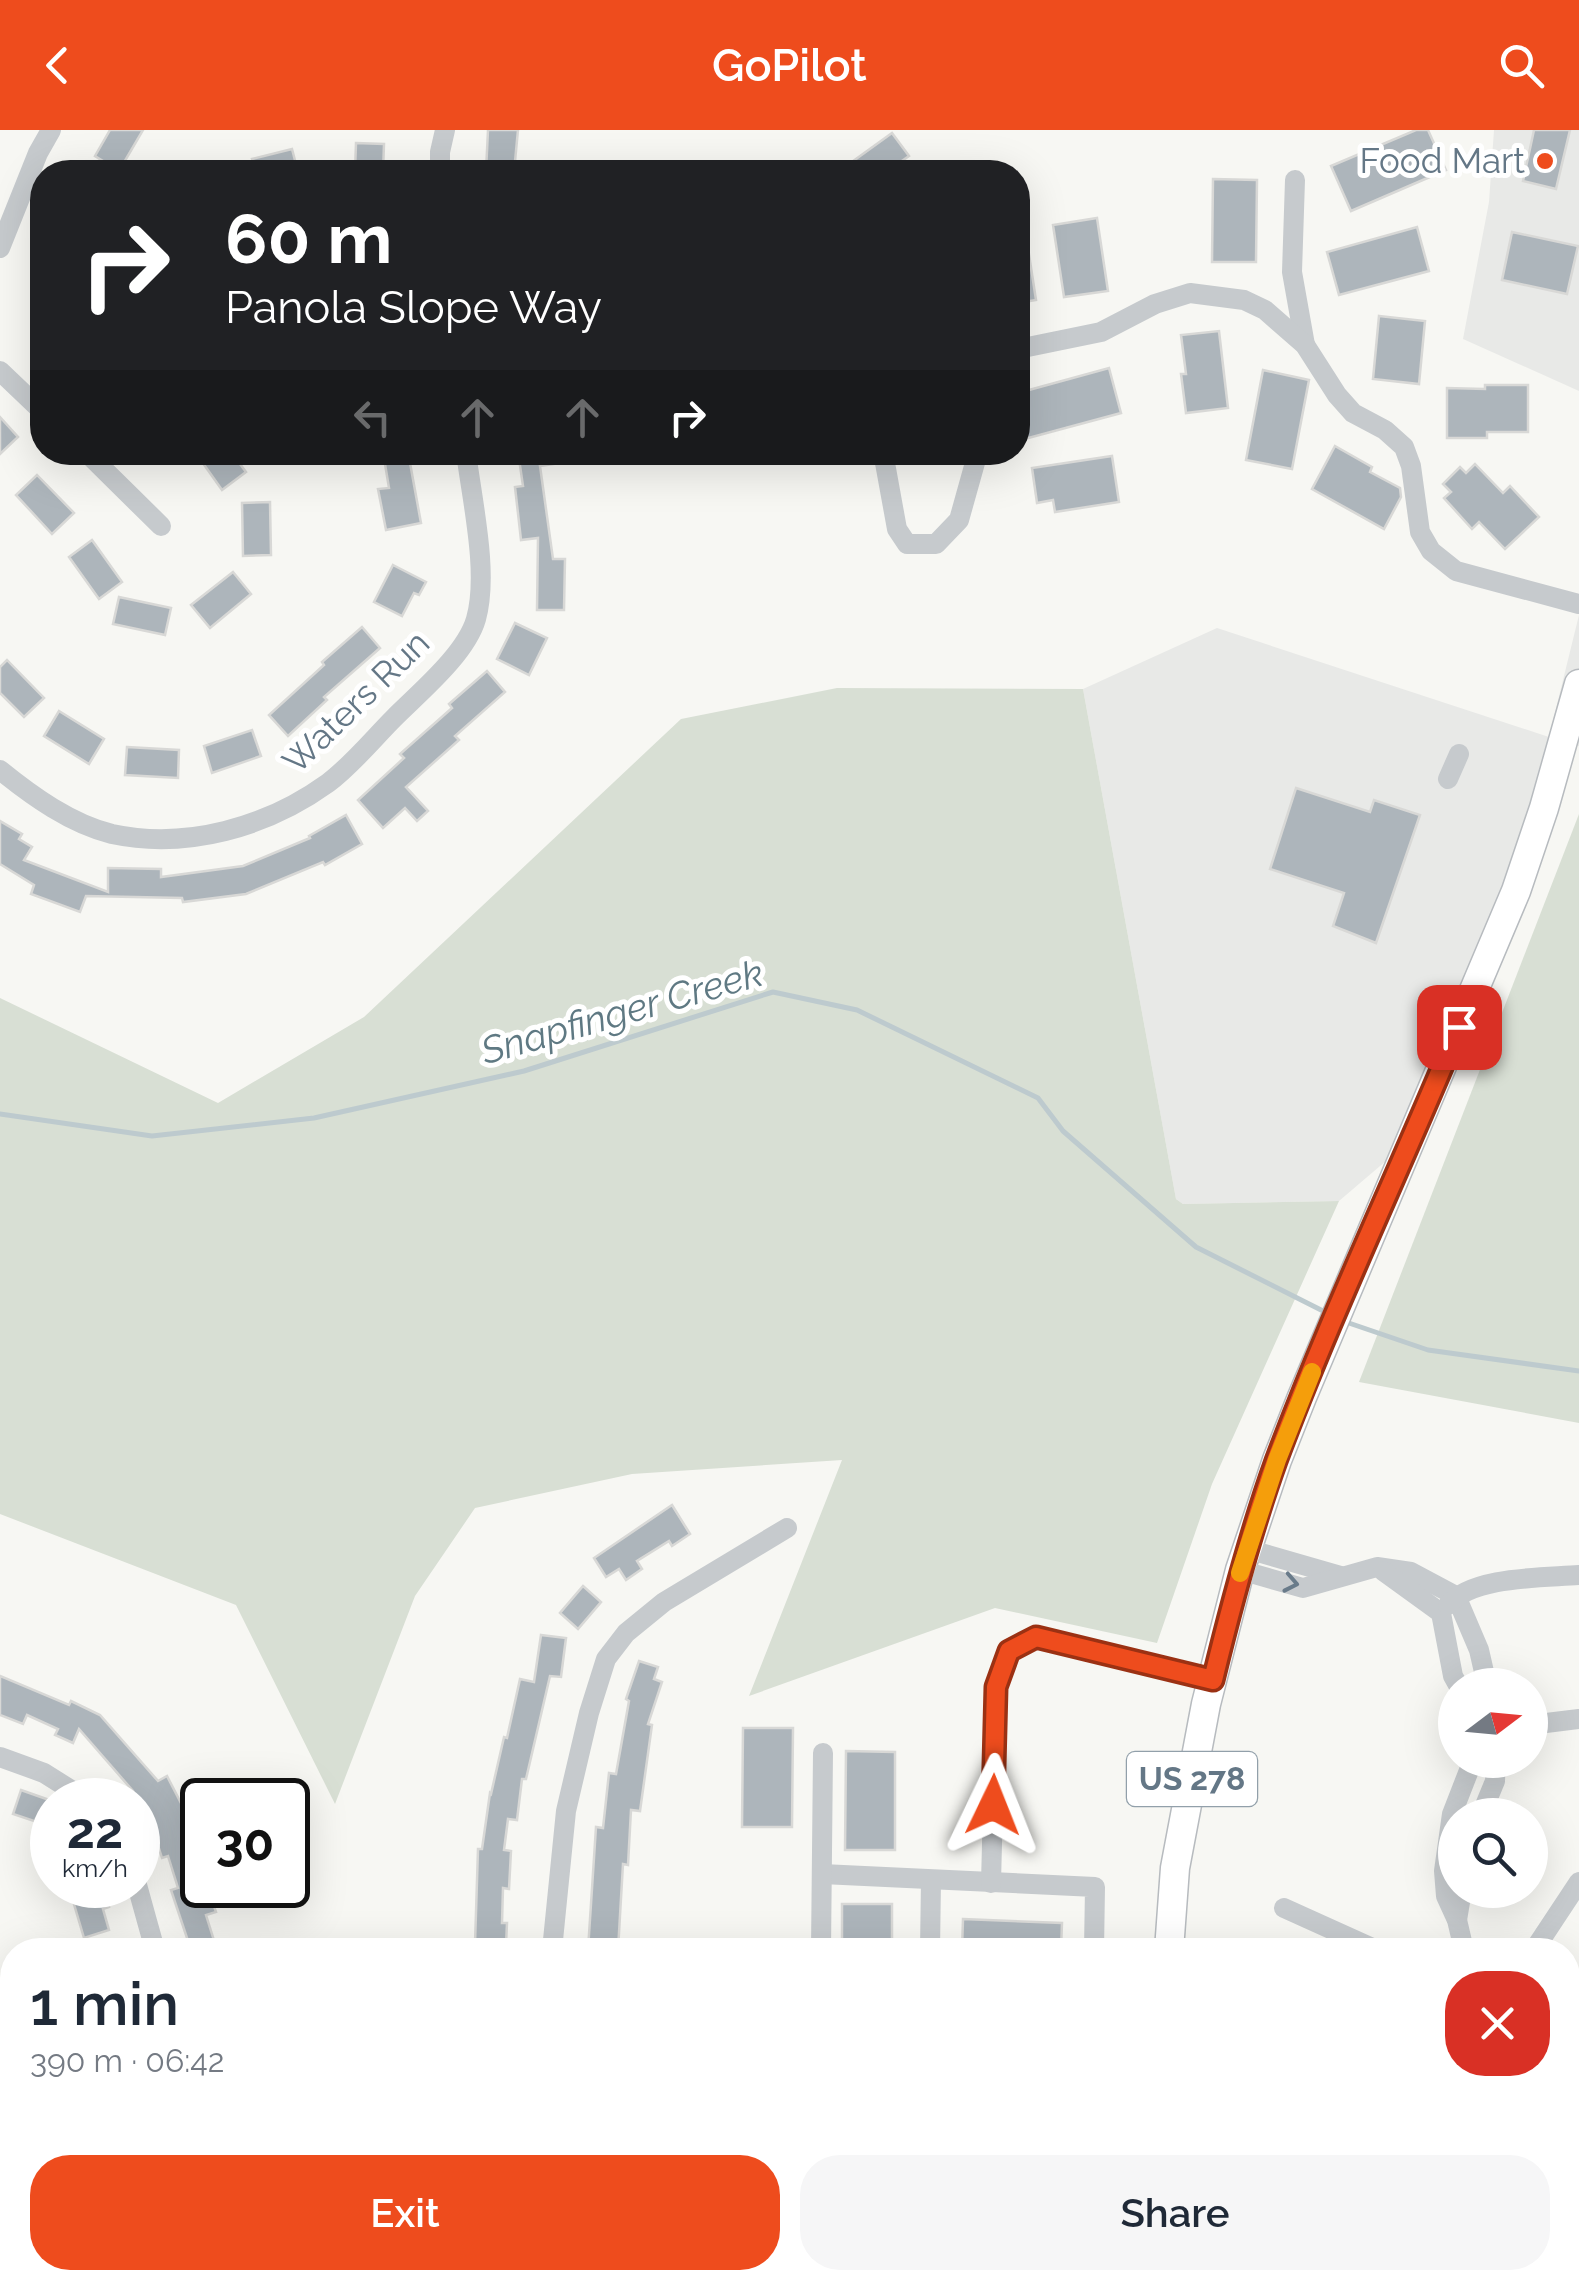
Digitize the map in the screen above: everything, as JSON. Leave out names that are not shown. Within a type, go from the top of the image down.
[{"type":"main road","name":"US 278","points":[[1170,1938],[1175,1868],[1213,1680],[1244,1560],[1302,1397],[1516,891],[1579,684]]},
{"type":"street","points":[[35,160],[51,130]]},
{"type":"street","points":[[440,160],[446,130]]},
{"type":"street","points":[[0,248],[30,173]]},
{"type":"street","points":[[1294,180],[1292,272],[1305,345]]},
{"type":"street","points":[[1030,347],[1101,332],[1155,304],[1190,294],[1244,300],[1265,310],[1305,345],[1353,413],[1385,430],[1404,447],[1411,466],[1420,532],[1430,551],[1456,571],[1579,604]]},
{"type":"street","points":[[0,371],[30,399]]},
{"type":"street","points":[[99,465],[161,526]]},
{"type":"street","name":"Waters Run","points":[[0,770],[60,813],[111,834],[176,840],[234,830],[288,809],[332,780],[452,660],[475,622],[483,584],[468,465]]},
{"type":"street","points":[[886,465],[898,528],[907,544],[936,544],[959,520],[974,465]]},
{"type":"street","points":[[1448,779],[1459,754]]},
{"type":"street","points":[[553,1938],[566,1811],[606,1658],[626,1633],[664,1602],[786,1528]]},
{"type":"street","points":[[1244,1560],[1304,1588],[1377,1567],[1411,1572],[1456,1596],[1483,1668]]},
{"type":"street","points":[[1377,1567],[1442,1613],[1452,1668]]},
{"type":"street","points":[[1442,1613],[1456,1596],[1495,1582],[1579,1575]]},
{"type":"street","points":[[991,1883],[996,1687],[1009,1651],[1036,1637],[1213,1680]]},
{"type":"street","points":[[1548,1723],[1579,1719]]},
{"type":"street","points":[[821,1938],[823,1753]]},
{"type":"street","points":[[0,1757],[52,1778]]},
{"type":"street","points":[[1461,1938],[1446,1896],[1444,1871],[1452,1814],[1466,1778]]},
{"type":"street","points":[[822,1874],[1096,1887],[1094,1938]]},
{"type":"street","points":[[930,1938],[931,1880]]},
{"type":"street","points":[[1542,1938],[1579,1882]]},
{"type":"street","points":[[143,1908],[152,1938]]},
{"type":"street","points":[[1284,1908],[1347,1938]]},
{"type":"street","points":[[1457,1920],[1459,1908]]},
{"type":"shaded area","points":[[1494,130],[1579,130],[1579,391],[1463,339],[1489,202]]},
{"type":"shaded area","points":[[1579,615],[1579,746],[1549,738],[1518,854],[1407,1143],[1339,1201],[1183,1204],[1176,1199],[1083,689],[1217,628],[1549,737]]},
{"type":"shaded area","points":[[837,688],[1083,689],[1176,1199],[1183,1204],[1339,1201],[1212,1484],[1157,1643],[995,1608],[749,1696],[842,1460],[632,1474],[475,1508],[415,1596],[335,1804],[236,1605],[0,1514],[0,998],[218,1103],[364,1017],[681,719]]},
{"type":"shaded area","points":[[1579,814],[1579,1423],[1359,1382]]},
{"type":"building","points":[[110,130],[143,130],[125,160],[101,160],[95,156]]},
{"type":"building","points":[[488,130],[518,130],[515,160],[487,160]]},
{"type":"building","points":[[1416,130],[1428,130],[1446,170],[1351,211],[1331,166]]},
{"type":"building","name":"Food Mart","points":[[1534,130],[1570,130],[1556,189],[1523,181]]},
{"type":"building","points":[[892,133],[909,156],[903,160],[855,160]]},
{"type":"building","points":[[356,143],[384,144],[383,160],[355,160]]},
{"type":"building","points":[[292,149],[295,160],[252,160]]},
{"type":"building","points":[[1213,179],[1257,180],[1256,262],[1212,262]]},
{"type":"building","points":[[1097,218],[1108,291],[1064,297],[1053,225]]},
{"type":"building","points":[[1417,227],[1429,271],[1339,295],[1327,252]]},
{"type":"building","points":[[1512,232],[1578,246],[1567,294],[1502,280]]},
{"type":"building","points":[[1030,261],[1036,300],[1030,301]]},
{"type":"building","points":[[1379,316],[1425,321],[1419,384],[1373,379]]},
{"type":"building","points":[[1219,331],[1228,408],[1186,413],[1181,335]]},
{"type":"building","points":[[1109,368],[1121,413],[1030,438],[1030,390]]},
{"type":"building","points":[[1263,370],[1309,380],[1292,469],[1246,460]]},
{"type":"building","points":[[1485,385],[1528,385],[1528,432],[1487,432],[1487,438],[1447,438],[1447,388],[1485,389]]},
{"type":"building","points":[[0,417],[18,437],[0,454]]},
{"type":"building","points":[[1335,446],[1400,488],[1401,497],[1384,529],[1312,489]]},
{"type":"building","points":[[1112,456],[1119,502],[1055,512],[1053,500],[1037,503],[1032,468]]},
{"type":"building","points":[[1475,464],[1503,493],[1510,486],[1539,517],[1505,549],[1479,522],[1472,529],[1444,498],[1451,492],[1443,484],[1460,467],[1466,473]]},
{"type":"building","points":[[204,465],[241,465],[246,472],[222,490]]},
{"type":"building","points":[[385,465],[410,465],[421,523],[386,530],[378,489],[389,488]]},
{"type":"building","points":[[520,465],[547,465],[540,466],[553,559],[565,559],[564,610],[537,610],[538,538],[521,540],[515,487],[523,486]]},
{"type":"building","points":[[37,475],[74,513],[52,534],[16,495]]},
{"type":"building","points":[[270,502],[271,555],[243,556],[242,503]]},
{"type":"building","points":[[92,540],[122,582],[99,599],[69,557]]},
{"type":"building","points":[[393,565],[426,582],[419,595],[414,593],[402,616],[374,602]]},
{"type":"building","points":[[233,572],[251,594],[210,628],[191,605]]},
{"type":"building","points":[[119,597],[171,608],[165,635],[113,624]]},
{"type":"building","points":[[515,623],[547,638],[529,675],[497,659]]},
{"type":"building","points":[[362,627],[380,648],[324,697],[327,700],[288,736],[269,715]]},
{"type":"building","points":[[7,660],[44,698],[24,717],[0,693],[0,667]]},
{"type":"building","points":[[487,671],[505,692],[406,787],[428,811],[417,821],[405,808],[383,828],[358,800],[404,758],[400,754],[452,708],[449,704]]},
{"type":"building","points":[[59,711],[104,739],[89,764],[44,736]]},
{"type":"building","points":[[252,730],[261,756],[212,773],[204,746]]},
{"type":"building","points":[[127,747],[179,750],[178,778],[125,775]]},
{"type":"building","points":[[1296,788],[1370,812],[1374,800],[1420,815],[1376,943],[1333,926],[1344,893],[1270,869]]},
{"type":"building","points":[[346,815],[362,844],[325,865],[323,862],[246,894],[183,902],[182,898],[86,896],[80,912],[31,894],[34,885],[0,864],[0,821],[22,834],[19,839],[32,847],[24,860],[108,892],[108,868],[161,869],[161,877],[243,866],[310,838]]},
{"type":"building","points":[[672,1505],[690,1534],[672,1546],[669,1541],[637,1561],[642,1569],[626,1580],[619,1569],[606,1577],[594,1558]]},
{"type":"building","points":[[583,1586],[601,1602],[578,1629],[560,1613]]},
{"type":"building","points":[[541,1635],[566,1638],[561,1677],[550,1676],[526,1779],[522,1779],[517,1820],[508,1819],[504,1850],[511,1851],[509,1889],[503,1888],[502,1923],[507,1923],[506,1938],[475,1938],[478,1849],[482,1849],[490,1793],[520,1679],[534,1682]]},
{"type":"building","points":[[639,1661],[658,1667],[654,1679],[662,1682],[648,1724],[652,1725],[640,1811],[631,1810],[628,1865],[623,1864],[619,1938],[589,1938],[596,1827],[603,1828],[609,1773],[616,1774],[629,1701],[626,1699]]},
{"type":"building","points":[[0,1676],[100,1715],[155,1778],[122,1778],[79,1729],[73,1743],[55,1735],[58,1729],[27,1715],[23,1724],[0,1715]]},
{"type":"building","points":[[743,1728],[793,1728],[792,1827],[742,1827]]},
{"type":"building","points":[[846,1751],[895,1752],[895,1850],[845,1850]]},
{"type":"building","points":[[167,1776],[180,1801],[180,1908],[215,1908],[216,1912],[206,1915],[213,1938],[187,1938],[171,1890],[178,1888],[168,1856],[162,1858],[160,1780]]},
{"type":"building","points":[[21,1790],[30,1793],[30,1820],[13,1814]]},
{"type":"building","points":[[842,1904],[892,1904],[892,1938],[842,1938]]},
{"type":"building","points":[[75,1908],[106,1908],[103,1909],[109,1930],[84,1938]]},
{"type":"building","points":[[963,1919],[1062,1923],[1061,1938],[962,1938]]},
{"type":"waterway","name":"Snapfinger Creek","points":[[0,1114],[152,1136],[314,1118],[524,1071],[773,992],[857,1010],[1038,1098],[1063,1131],[1196,1247],[1329,1314]]},
{"type":"waterway","name":"Snapfinger Creek","points":[[1343,1321],[1428,1350],[1579,1371]]},
{"type":"slow traffic","points":[[1240,1573],[1277,1460],[1312,1372]]},
{"type":"place","name":"Food Mart","points":[[1545,161]]},
{"type":"route","points":[[993,1805],[996,1687],[1009,1651],[1036,1637],[1213,1680],[1240,1570],[1277,1460],[1459,1027]]}]
